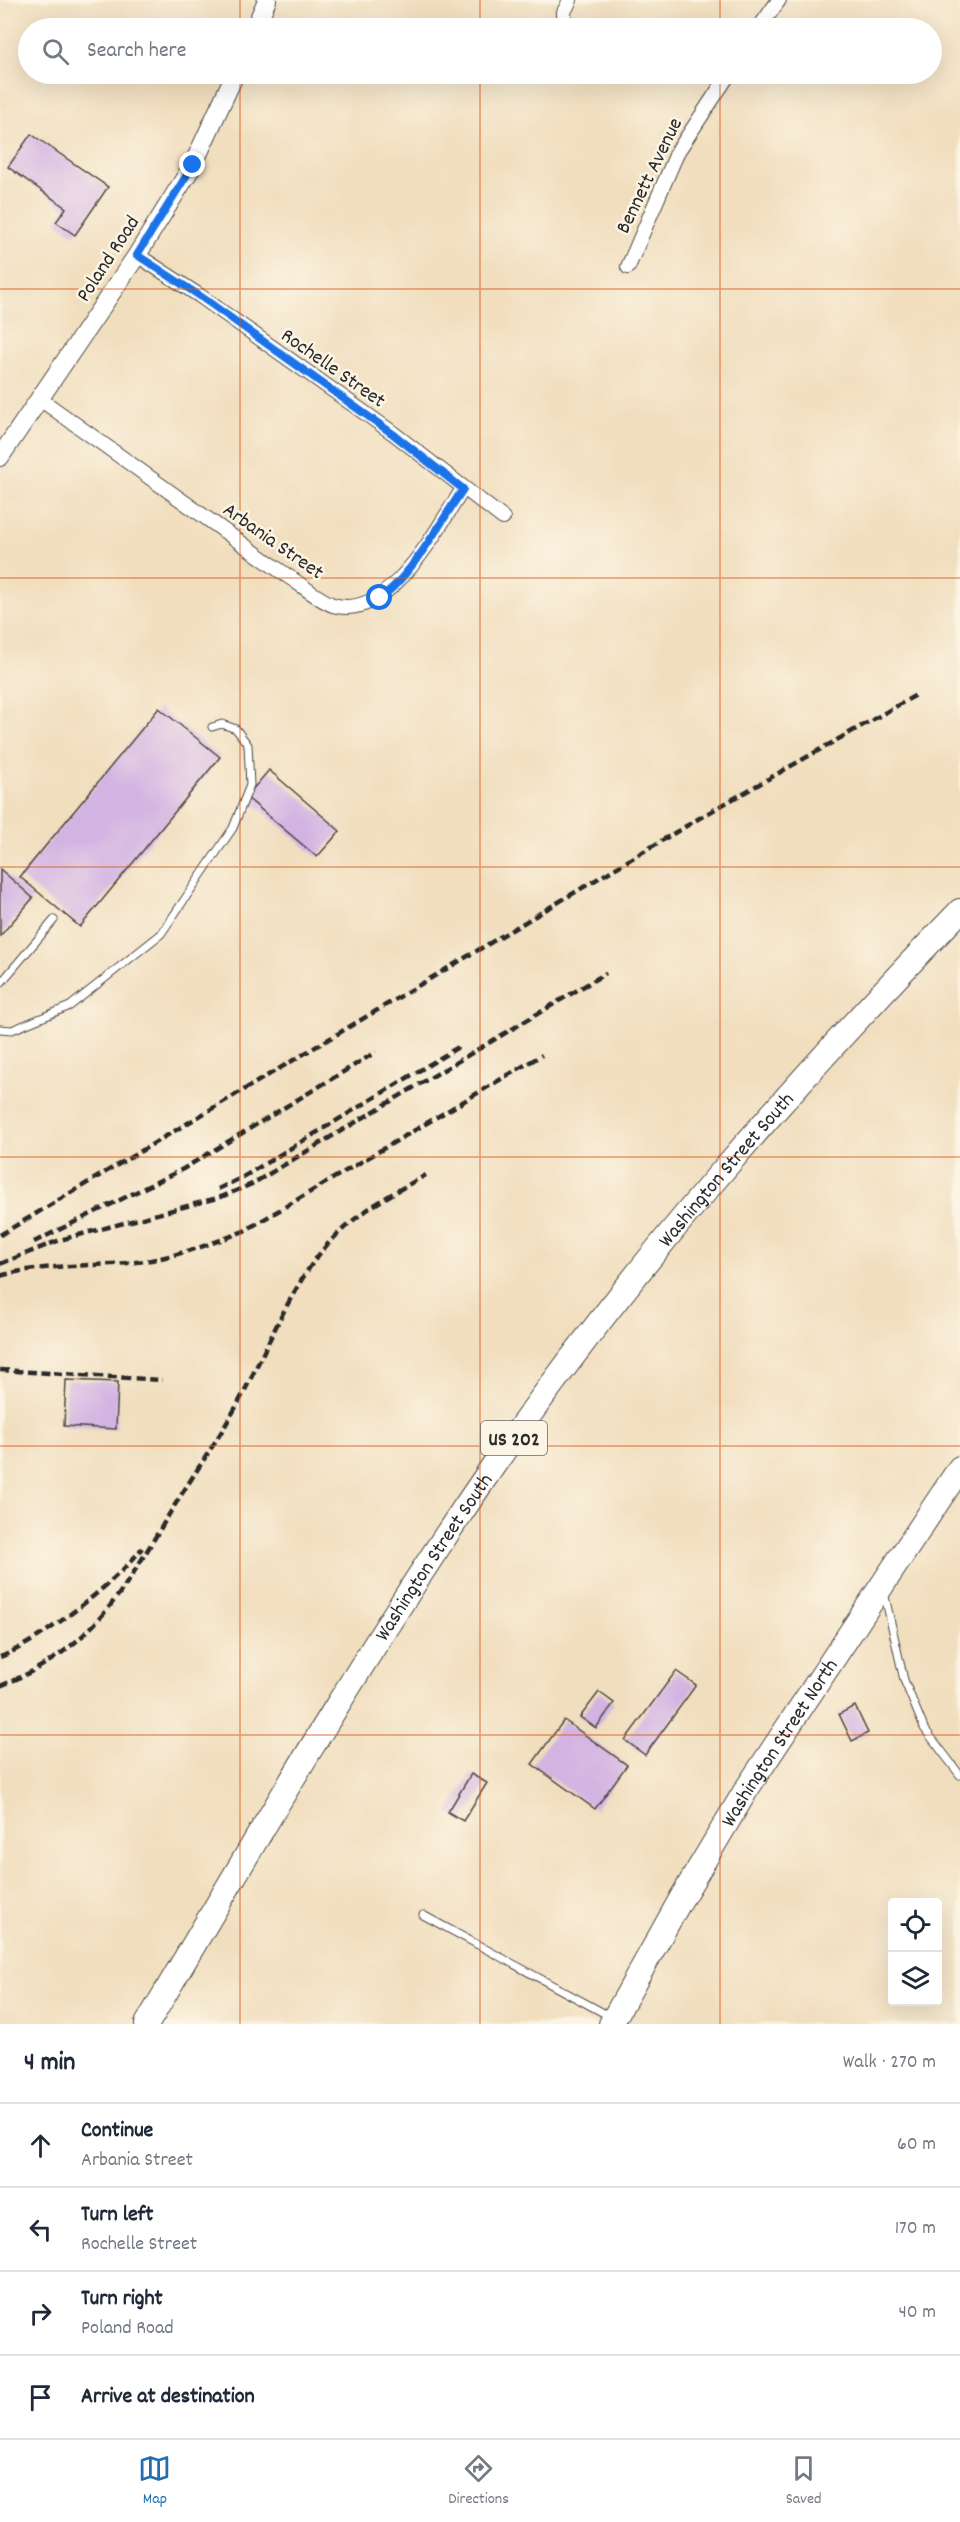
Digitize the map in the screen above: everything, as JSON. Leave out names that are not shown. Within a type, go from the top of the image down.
[{"type":"highway","name":"Washington Street South","points":[[147,2024],[294,1776],[388,1624],[492,1468],[544,1396],[644,1264],[732,1159],[881,993],[960,911]]},
{"type":"highway","name":"Washington Street North","points":[[613,2021],[681,1899],[746,1790],[882,1582],[960,1468]]},
{"type":"street","points":[[259,18],[267,0]]},
{"type":"street","points":[[564,18],[564,12],[570,0]]},
{"type":"street","points":[[766,18],[778,0]]},
{"type":"street","name":"Poland Road","points":[[0,457],[137,255],[193,165],[230,84]]},
{"type":"street","name":"Bennett Avenue","points":[[628,267],[678,151],[722,84]]},
{"type":"street","name":"Rochelle Street","points":[[137,255],[200,296],[393,434],[503,518]]},
{"type":"street","name":"Arbania Street","points":[[40,399],[286,575],[324,600],[346,607],[366,605],[392,588],[463,489]]},
{"type":"lane","points":[[0,1029],[12,1030],[70,1006],[161,934],[233,828],[250,785],[248,745],[236,729],[222,724],[212,727]]},
{"type":"lane","points":[[0,984],[54,920]]},
{"type":"lane","points":[[882,1582],[904,1680],[924,1728],[960,1775]]},
{"type":"lane","points":[[423,1915],[613,2021]]},
{"type":"building","points":[[31,134],[108,187],[75,235],[56,222],[66,208],[8,167]]},
{"type":"building","points":[[159,708],[220,757],[80,927],[20,877]]},
{"type":"building","points":[[269,770],[340,831],[317,857],[246,797]]},
{"type":"building","points":[[0,869],[33,898],[0,936]]},
{"type":"building","points":[[66,1380],[118,1382],[116,1429],[64,1426]]},
{"type":"building","points":[[676,1671],[696,1685],[645,1755],[625,1740]]},
{"type":"building","points":[[599,1692],[614,1703],[596,1728],[580,1717]]},
{"type":"building","points":[[855,1706],[868,1733],[852,1741],[839,1714]]},
{"type":"building","points":[[564,1720],[627,1765],[595,1809],[532,1764]]},
{"type":"building","points":[[471,1774],[487,1783],[463,1821],[448,1812]]},
{"type":"railway","points":[[0,1235],[703,816],[916,695]]},
{"type":"railway","points":[[0,1264],[60,1240],[221,1197],[252,1184],[606,973]]},
{"type":"railway","points":[[218,1189],[243,1177],[460,1046]]},
{"type":"railway","points":[[34,1242],[183,1169],[376,1052]]},
{"type":"railway","points":[[0,1276],[38,1269],[151,1260],[198,1248],[244,1231],[542,1055]]},
{"type":"railway","points":[[0,1686],[36,1669],[66,1650],[111,1605],[226,1424],[284,1312],[316,1259],[349,1224],[386,1198],[426,1175]]},
{"type":"railway","points":[[0,1370],[162,1380]]},
{"type":"railway","points":[[0,1657],[35,1638],[76,1610],[115,1577],[142,1548]]},
{"type":"route","points":[[193,165],[137,255],[200,296],[393,434],[463,489],[423,548],[392,588],[380,598]]}]
